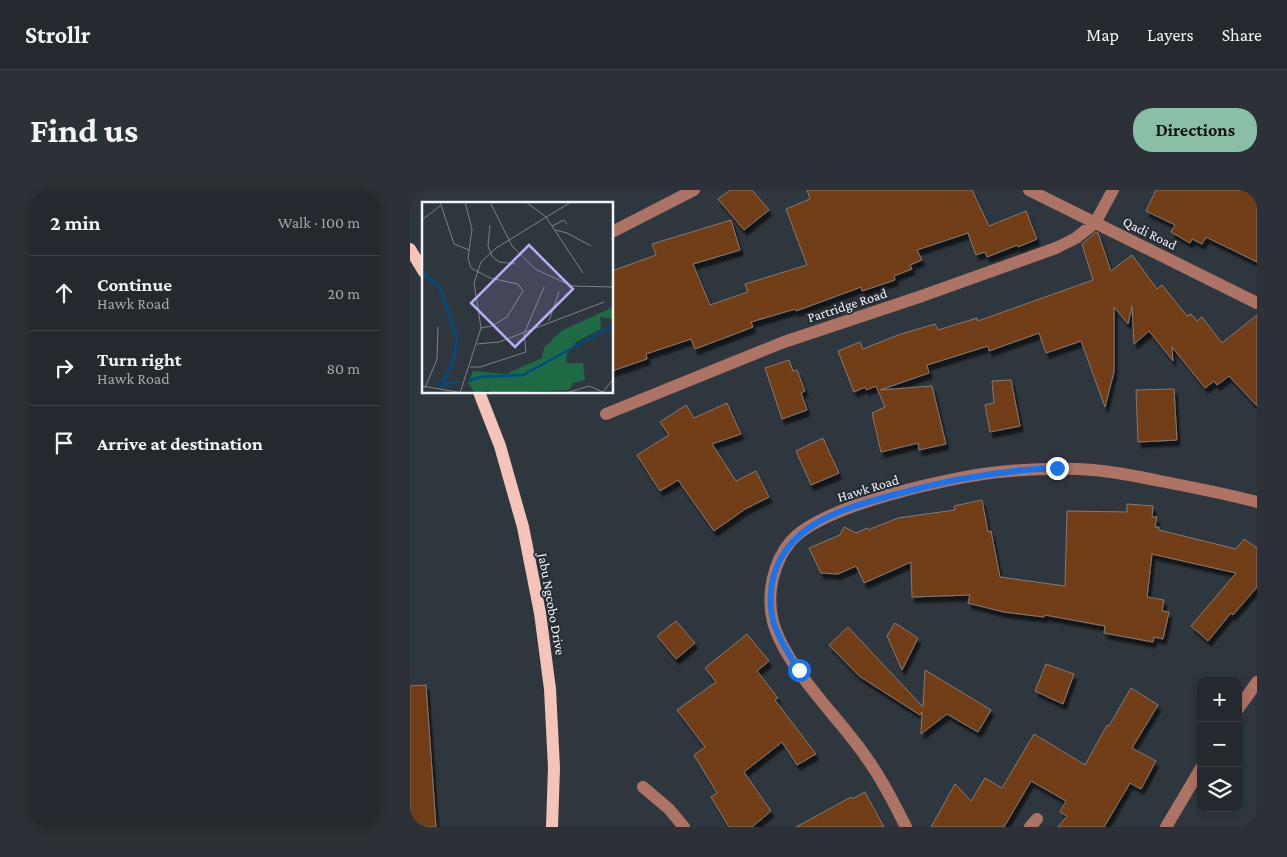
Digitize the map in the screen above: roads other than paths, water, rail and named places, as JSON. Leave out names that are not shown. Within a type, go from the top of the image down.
[{"type":"main road","points":[[410,249],[422,269]]},
{"type":"main road","name":"Jabu Ngcobo Drive","points":[[480,394],[500,446],[508,473],[540,613],[550,689],[554,768],[552,827]]},
{"type":"street","points":[[614,231],[694,190]]},
{"type":"street","name":"Qadi Road","points":[[1029,190],[1257,303]]},
{"type":"street","points":[[1095,223],[1113,190]]},
{"type":"street","name":"Partridge Road","points":[[606,414],[784,342],[919,297],[1056,248],[1076,238],[1095,223]]},
{"type":"street","name":"Hawk Road","points":[[906,827],[888,790],[873,766],[799,670],[784,646],[773,622],[771,588],[774,572],[792,541],[825,517],[870,501],[955,480],[996,472],[1027,469],[1094,470],[1202,489],[1257,502]]},
{"type":"street","points":[[1242,703],[1257,682]]},
{"type":"street","points":[[1166,827],[1197,775]]},
{"type":"street","points":[[643,787],[669,809],[684,827]]}]
